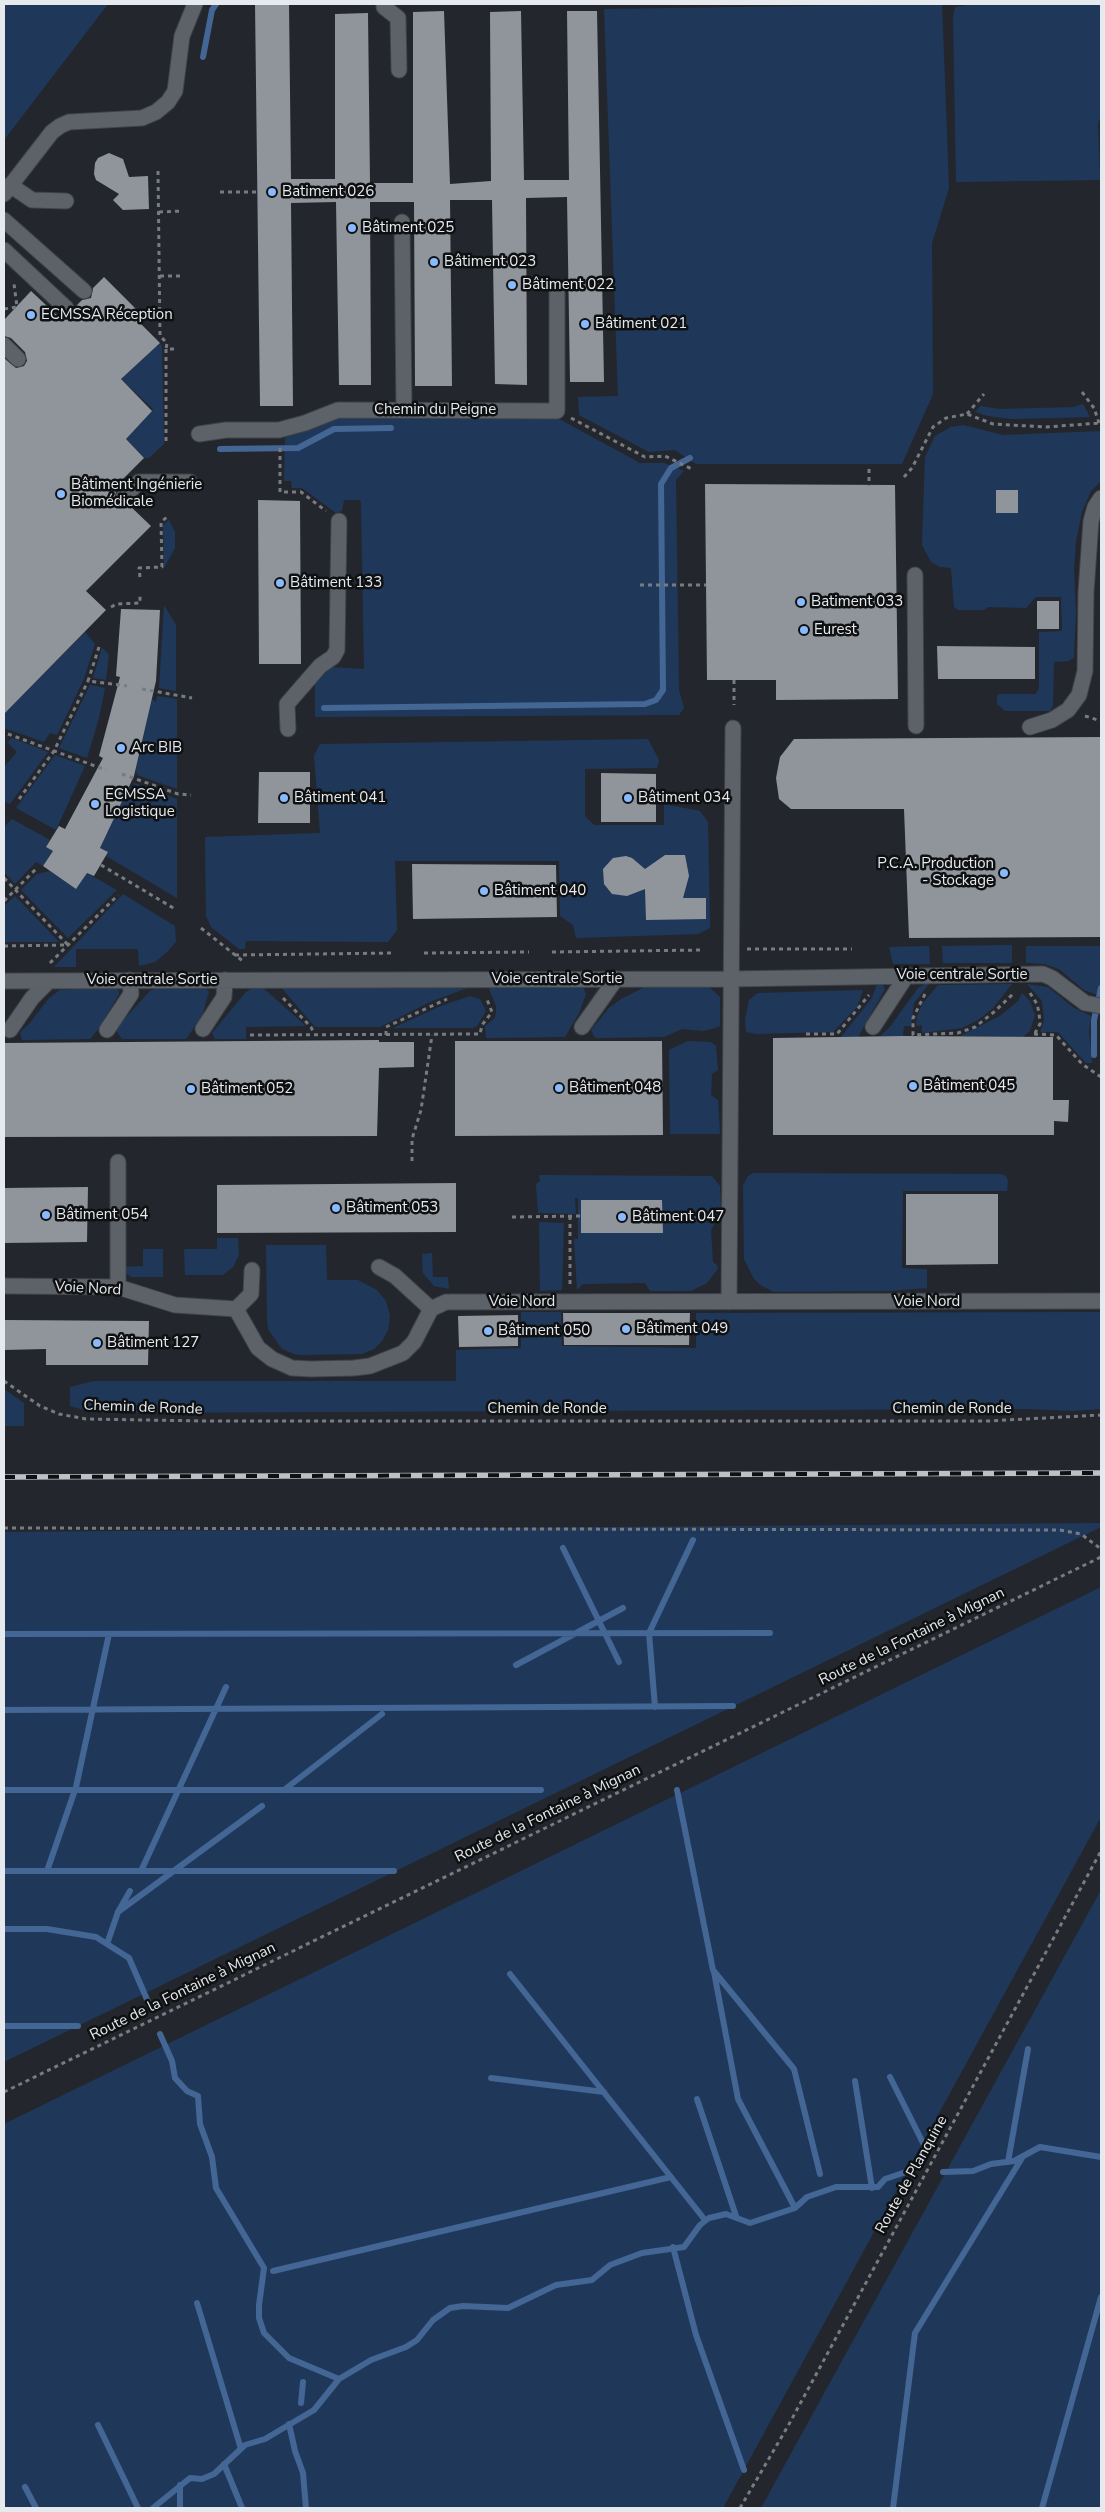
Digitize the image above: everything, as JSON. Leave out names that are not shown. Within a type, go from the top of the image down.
[{"type":"street","points":[[66,201],[32,200],[7,189],[52,132],[60,126],[69,122],[142,118],[156,112],[168,102],[176,91],[182,36],[195,4]]},
{"type":"street","points":[[384,4],[384,7],[398,18],[398,70]]},
{"type":"street","points":[[4,220],[84,291]]},
{"type":"street","points":[[402,222],[404,410]]},
{"type":"street","points":[[4,250],[66,308]]},
{"type":"street","points":[[557,290],[557,411]]},
{"type":"street","points":[[4,345],[18,359]]},
{"type":"street","name":"Chemin du Peigne","points":[[199,434],[226,430],[280,430],[305,424],[338,410],[557,411]]},
{"type":"street","points":[[123,498],[138,482],[190,482]]},
{"type":"street","points":[[1030,727],[1052,720],[1068,710],[1078,695],[1085,671],[1086,592],[1091,521],[1095,507],[1101,498]]},
{"type":"street","points":[[288,729],[287,704],[320,666],[333,657],[337,650],[338,521]]},
{"type":"street","points":[[915,575],[916,726]]},
{"type":"street","points":[[729,1302],[733,728]]},
{"type":"street","name":"Voie centrale Sortie","points":[[4,981],[730,979],[1043,974],[1052,978],[1085,1003],[1098,1006]]},
{"type":"street","points":[[873,1027],[907,975]]},
{"type":"street","points":[[582,1027],[616,979]]},
{"type":"street","points":[[107,1030],[131,994],[130,980]]},
{"type":"street","points":[[203,1028],[224,997],[225,980]]},
{"type":"street","points":[[10,1030],[32,998],[49,981]]},
{"type":"street","points":[[118,1162],[118,1287]]},
{"type":"street","points":[[252,1270],[251,1294],[236,1308],[258,1348],[272,1359],[292,1368],[354,1368],[370,1366],[403,1354],[414,1342],[431,1309],[395,1276],[380,1267]]},
{"type":"street","name":"Voie Nord","points":[[4,1286],[118,1287],[175,1305],[236,1308]]},
{"type":"street","name":"Voie Nord","points":[[431,1309],[446,1302],[1101,1301]]},
{"type":"path","points":[[158,171],[160,336],[167,343],[166,441]]},
{"type":"path","points":[[220,192],[257,192]]},
{"type":"path","points":[[159,212],[183,211]]},
{"type":"path","points":[[160,276],[183,276]]},
{"type":"path","points":[[4,309],[17,307]]},
{"type":"path","points":[[166,349],[176,349]]},
{"type":"path","points":[[904,477],[912,468],[933,427],[946,418],[967,414],[993,424],[1028,427],[1100,423],[1094,408],[1082,392]]},
{"type":"path","points":[[967,414],[984,394]]},
{"type":"path","points":[[557,411],[645,457],[665,456],[694,470]]},
{"type":"path","points":[[280,457],[280,492],[301,492],[338,521]]},
{"type":"path","points":[[869,469],[869,486]]},
{"type":"path","points":[[140,577],[139,568],[162,568],[161,522],[167,517]]},
{"type":"path","points":[[640,585],[706,585]]},
{"type":"path","points":[[111,607],[117,604],[140,603],[140,594]]},
{"type":"path","points":[[18,799],[54,751],[88,681],[99,647]]},
{"type":"path","points":[[734,680],[734,705]]},
{"type":"path","points":[[88,681],[127,686]]},
{"type":"path","points":[[142,689],[192,698]]},
{"type":"path","points":[[8,734],[106,770]]},
{"type":"path","points":[[122,774],[178,794],[191,795]]},
{"type":"path","points":[[100,865],[175,909]]},
{"type":"path","points":[[4,900],[38,867]]},
{"type":"path","points":[[4,878],[68,945]]},
{"type":"path","points":[[48,965],[118,894]]},
{"type":"path","points":[[201,928],[247,964]]},
{"type":"path","points":[[4,946],[68,945]]},
{"type":"path","points":[[746,949],[852,949]]},
{"type":"path","points":[[552,952],[703,950]]},
{"type":"path","points":[[424,952],[529,952]]},
{"type":"path","points":[[236,955],[394,953]]},
{"type":"path","points":[[931,988],[913,1018],[913,1035],[958,1033],[975,1027],[994,1012],[1015,990]]},
{"type":"path","points":[[1026,989],[1033,996],[1039,1013],[1040,1024],[1034,1034],[1056,1035],[1082,1064],[1101,1077]]},
{"type":"path","points":[[806,1034],[840,1032],[863,1003],[869,991]]},
{"type":"path","points":[[250,1035],[480,1034],[482,1025],[492,1012],[484,993]]},
{"type":"path","points":[[280,995],[311,1027],[314,1034]]},
{"type":"path","points":[[386,1034],[386,1027],[453,997]]},
{"type":"path","points":[[412,1161],[412,1139],[421,1110],[432,1035]]},
{"type":"path","points":[[512,1218],[581,1216]]},
{"type":"path","points":[[570,1217],[570,1302]]},
{"type":"path","points":[[662,1218],[730,1218]]},
{"type":"path","name":"Chemin de Ronde","points":[[4,1381],[40,1406],[59,1414],[86,1419],[205,1421],[988,1421],[1101,1415]]},
{"type":"path","points":[[4,1528],[1060,1530],[1081,1534],[1101,1549]]},
{"type":"path","name":"Route de la Fontaine à Mignan","points":[[4,2092],[1101,1557]]},
{"type":"path","name":"Route de Planquine","points":[[740,2508],[788,2426],[1101,1851]]},
{"type":"shaded area","points":[[4,4],[108,4],[4,140]]},
{"type":"shaded area","points":[[942,4],[949,188],[932,243],[933,394],[902,464],[696,464],[675,450],[649,452],[579,415],[578,397],[618,396],[604,9]]},
{"type":"shaded area","points":[[974,4],[1101,4],[1101,116],[1098,123],[1100,180],[956,182],[953,16],[955,7]]},
{"type":"shaded area","points":[[160,343],[162,346],[164,444],[149,458],[144,458],[126,439],[153,409],[121,379]]},
{"type":"shaded area","points":[[1083,404],[1090,417],[1012,419],[988,416],[975,412],[980,406],[1000,409],[1074,407]]},
{"type":"shaded area","points":[[342,414],[552,415],[640,463],[664,463],[684,471],[676,480],[679,690],[684,708],[679,715],[315,717],[315,684],[331,667],[364,669],[361,503],[360,500],[344,500],[342,511],[336,513],[302,488],[292,488],[291,481],[284,481],[285,437]]},
{"type":"shaded area","points":[[963,425],[1003,435],[1101,431],[1101,481],[1091,491],[1082,512],[1076,541],[1074,658],[1068,661],[1054,662],[1053,706],[1050,711],[1005,711],[997,704],[997,699],[998,694],[1036,694],[1039,688],[1039,632],[1062,631],[1061,597],[1036,597],[1026,608],[988,607],[984,610],[958,610],[954,607],[951,568],[940,567],[931,562],[922,545],[925,457],[935,436],[951,427]]},
{"type":"shaded area","points":[[169,520],[175,532],[175,548],[164,568],[163,525]]},
{"type":"shaded area","points":[[164,605],[176,625],[176,691],[159,688]]},
{"type":"shaded area","points":[[85,632],[95,644],[84,679],[57,735],[50,733],[44,742],[4,728],[4,714]]},
{"type":"shaded area","points":[[102,648],[109,654],[106,680],[93,678]]},
{"type":"shaded area","points":[[90,685],[105,688],[99,718],[87,758],[59,748]]},
{"type":"shaded area","points":[[157,696],[177,699],[177,789],[137,775],[136,769],[152,699],[156,702]]},
{"type":"shaded area","points":[[12,738],[48,752],[10,804],[4,801],[4,767],[17,752],[7,742]]},
{"type":"shaded area","points":[[648,739],[659,760],[657,768],[585,769],[585,816],[594,825],[664,825],[664,804],[700,811],[708,822],[710,928],[698,934],[576,938],[573,925],[560,916],[559,861],[395,861],[397,930],[388,942],[246,941],[245,949],[239,949],[211,927],[206,916],[205,837],[320,833],[314,755],[320,744]]},
{"type":"shaded area","points":[[55,755],[85,766],[56,830],[16,808]]},
{"type":"shaded area","points":[[134,783],[177,799],[177,898],[106,856],[108,852],[100,848],[129,787],[133,788]]},
{"type":"shaded area","points":[[12,819],[50,840],[46,847],[53,851],[43,866],[36,862],[15,884],[4,872],[4,827]]},
{"type":"shaded area","points":[[50,871],[76,889],[87,873],[117,890],[68,938],[21,890],[37,874]]},
{"type":"shaded area","points":[[123,894],[175,926],[176,942],[166,953],[155,962],[139,966],[138,949],[76,949],[76,967],[54,967]]},
{"type":"shaded area","points":[[15,896],[59,942],[4,942],[4,906]]},
{"type":"shaded area","points":[[1012,945],[1012,963],[943,963],[942,946]]},
{"type":"shaded area","points":[[929,946],[930,964],[893,964],[889,947]]},
{"type":"shaded area","points":[[1026,946],[1101,946],[1101,996],[1084,990],[1059,969],[1044,964],[1026,963]]},
{"type":"shaded area","points":[[926,983],[929,984],[914,1003],[911,1026],[904,1026],[903,1036],[880,1036],[890,1027],[918,988]]},
{"type":"shaded area","points":[[877,984],[883,985],[885,989],[858,1037],[841,1037],[872,998]]},
{"type":"shaded area","points":[[1012,984],[992,1009],[978,1020],[962,1028],[922,1033],[922,1025],[916,1026],[917,1016],[923,1003],[938,985]]},
{"type":"shaded area","points":[[1027,984],[1048,987],[1074,1008],[1091,1016],[1089,1031],[1092,1063],[1086,1063],[1058,1032],[1040,1032],[1044,1021],[1042,1001]]},
{"type":"shaded area","points":[[280,986],[473,986],[432,1001],[380,1027],[315,1027]]},
{"type":"shaded area","points":[[488,986],[583,987],[586,994],[579,1013],[565,1037],[486,1038],[485,1026],[494,1019],[496,1013],[496,1006]]},
{"type":"shaded area","points":[[708,986],[720,997],[720,1026],[715,1028],[703,1031],[682,1029],[664,1037],[595,1038],[591,1030],[609,1008],[621,999],[645,987]]},
{"type":"shaded area","points":[[114,987],[119,991],[119,994],[99,1028],[90,1039],[22,1040],[20,1032],[30,1023],[49,998],[60,990]]},
{"type":"shaded area","points":[[160,987],[204,987],[209,992],[202,1016],[186,1039],[122,1039],[115,1029],[150,991]]},
{"type":"shaded area","points":[[254,987],[262,987],[306,1026],[246,1027],[246,1039],[215,1039],[212,1033],[246,992]]},
{"type":"shaded area","points":[[863,990],[857,1007],[833,1032],[756,1034],[746,1032],[745,1020],[749,1000],[758,993]]},
{"type":"shaded area","points":[[1022,993],[1030,1001],[1035,1015],[1030,1031],[1023,1037],[960,1036],[1000,1016],[1018,1001]]},
{"type":"shaded area","points":[[470,996],[480,999],[486,1011],[477,1026],[473,1028],[393,1028],[441,1006]]},
{"type":"shaded area","points":[[688,1041],[711,1042],[716,1046],[718,1070],[712,1074],[711,1095],[718,1100],[720,1134],[670,1134],[669,1050]]},
{"type":"shaded area","points":[[753,1173],[1000,1174],[1006,1176],[1008,1181],[1007,1191],[903,1191],[902,1268],[927,1269],[927,1288],[890,1291],[774,1292],[762,1286],[754,1279],[744,1259],[743,1185],[748,1176]]},
{"type":"shaded area","points":[[539,1175],[712,1176],[720,1186],[721,1207],[716,1213],[707,1213],[707,1223],[715,1223],[711,1230],[713,1262],[718,1266],[717,1270],[707,1283],[691,1291],[650,1291],[645,1283],[583,1284],[577,1290],[574,1239],[578,1239],[578,1198],[575,1198],[576,1214],[538,1213],[536,1184],[540,1181]]},
{"type":"shaded area","points":[[539,1222],[564,1223],[562,1290],[540,1291]]},
{"type":"shaded area","points":[[217,1238],[238,1238],[239,1255],[233,1267],[223,1275],[185,1275],[184,1249],[217,1249]]},
{"type":"shaded area","points":[[266,1245],[326,1245],[327,1280],[358,1280],[377,1290],[386,1301],[390,1316],[388,1330],[382,1341],[374,1349],[362,1354],[297,1355],[282,1349],[268,1329]]},
{"type":"shaded area","points":[[143,1249],[163,1249],[163,1277],[131,1277],[126,1273],[122,1267],[143,1266]]},
{"type":"shaded area","points":[[432,1253],[433,1277],[448,1277],[449,1289],[434,1286],[423,1273],[422,1254]]},
{"type":"shaded area","points":[[521,1312],[561,1312],[562,1346],[696,1348],[696,1313],[1101,1312],[1101,1409],[1073,1411],[1027,1409],[93,1413],[70,1406],[70,1387],[94,1381],[456,1381],[456,1350],[521,1348]]},
{"type":"shaded area","points":[[4,1389],[24,1403],[24,1426],[4,1426]]},
{"type":"shaded area","points":[[1101,1523],[1101,1527],[4,2062],[4,1532]]},
{"type":"shaded area","points":[[1101,1587],[1101,1817],[723,2508],[4,2508],[4,2124]]},
{"type":"shaded area","points":[[1101,1890],[1101,2508],[761,2508]]},
{"type":"building","points":[[255,4],[289,4],[291,179],[335,179],[335,14],[368,13],[370,183],[413,183],[413,12],[444,11],[450,184],[491,181],[490,12],[521,11],[524,180],[569,180],[567,11],[597,11],[604,382],[570,382],[567,197],[526,198],[527,385],[495,384],[492,200],[450,200],[452,386],[415,386],[414,202],[370,202],[371,385],[339,385],[336,202],[291,203],[293,406],[260,406]]},
{"type":"building","points":[[109,153],[123,159],[129,177],[148,176],[149,209],[123,210],[113,200],[119,194],[96,180],[94,174],[95,163],[98,158]]},
{"type":"building","name":"Bâtiment Ingénierie Biomédicale","points":[[104,277],[139,312],[134,317],[160,343],[121,379],[152,411],[126,439],[144,458],[113,489],[116,492],[114,500],[117,505],[125,507],[129,505],[151,526],[86,591],[106,610],[4,714],[4,358],[16,368],[24,366],[27,361],[25,352],[11,338],[4,336],[4,320],[31,291],[62,320],[72,315],[75,307],[82,300],[91,298],[93,288]]},
{"type":"building","name":"Batiment 033","points":[[705,484],[895,485],[898,699],[776,700],[776,680],[707,680]]},
{"type":"building","points":[[996,490],[1018,490],[1018,513],[996,513]]},
{"type":"building","name":"Bâtiment 133","points":[[258,500],[300,501],[301,664],[259,664]]},
{"type":"building","points":[[1037,601],[1059,601],[1059,629],[1037,629]]},
{"type":"building","name":"Arc BIB","points":[[121,609],[160,610],[156,681],[134,776],[100,848],[108,852],[94,876],[87,873],[76,889],[43,866],[53,851],[46,847],[59,826],[65,829],[103,758],[99,756],[120,677],[116,676]]},
{"type":"building","points":[[937,646],[1035,647],[1035,679],[938,679]]},
{"type":"building","name":"P.C.A. Production - Stockage","points":[[1101,737],[1101,937],[909,938],[904,809],[791,809],[779,799],[776,778],[780,757],[794,739]]},
{"type":"building","name":"Bâtiment 041","points":[[259,772],[310,772],[310,823],[258,823]]},
{"type":"building","name":"Bâtiment 034","points":[[601,773],[656,774],[656,822],[601,822]]},
{"type":"building","points":[[665,855],[685,855],[689,876],[683,898],[706,898],[706,919],[646,920],[645,889],[627,896],[612,894],[604,884],[603,869],[613,858],[626,856],[632,858],[645,869]]},
{"type":"building","name":"Bâtiment 040","points":[[412,864],[556,865],[557,917],[413,919]]},
{"type":"building","name":"Bâtiment 045","points":[[903,1036],[1053,1037],[1053,1100],[1069,1100],[1068,1122],[1054,1121],[1054,1135],[773,1135],[773,1038]]},
{"type":"building","name":"Bâtiment 052","points":[[379,1040],[379,1042],[414,1042],[414,1067],[379,1068],[377,1136],[4,1137],[4,1043]]},
{"type":"building","name":"Bâtiment 048","points":[[455,1041],[662,1041],[663,1135],[455,1136]]},
{"type":"building","name":"Bâtiment 053","points":[[456,1183],[456,1232],[217,1233],[217,1185]]},
{"type":"building","name":"Bâtiment 054","points":[[88,1187],[87,1242],[4,1243],[4,1188]]},
{"type":"building","points":[[906,1194],[998,1194],[998,1264],[906,1265]]},
{"type":"building","name":"Bâtiment 047","points":[[581,1200],[662,1200],[663,1233],[581,1233]]},
{"type":"building","name":"Bâtiment 049","points":[[563,1313],[690,1313],[689,1345],[564,1345]]},
{"type":"building","name":"Bâtiment 050","points":[[518,1315],[518,1346],[459,1347],[458,1316]]},
{"type":"building","name":"Bâtiment 127","points":[[4,1320],[149,1321],[148,1365],[46,1365],[46,1349],[4,1350]]},
{"type":"waterway","points":[[203,57],[212,10],[216,4]]},
{"type":"waterway","points":[[220,449],[298,448],[334,429],[391,428]]},
{"type":"waterway","points":[[324,708],[645,704],[656,700],[663,690],[661,484],[671,468],[690,458]]},
{"type":"waterway","points":[[1094,1055],[1094,1020],[1101,988]]},
{"type":"waterway","points":[[655,1707],[649,1633],[693,1540]]},
{"type":"waterway","points":[[563,1548],[619,1662]]},
{"type":"waterway","points":[[516,1665],[623,1608]]},
{"type":"waterway","points":[[4,1634],[770,1633]]},
{"type":"waterway","points":[[47,1871],[76,1787],[109,1634]]},
{"type":"waterway","points":[[141,1871],[226,1687]]},
{"type":"waterway","points":[[4,1710],[733,1706]]},
{"type":"waterway","points":[[284,1790],[382,1714]]},
{"type":"waterway","points":[[4,1790],[541,1790]]},
{"type":"waterway","points":[[677,1790],[713,1970],[794,2069],[820,2174]]},
{"type":"waterway","points":[[118,1912],[262,1806]]},
{"type":"waterway","points":[[4,1871],[394,1871]]},
{"type":"waterway","points":[[107,1944],[118,1912],[130,1891]]},
{"type":"waterway","points":[[4,1929],[47,1929],[96,1937],[129,1958],[149,2004]]},
{"type":"waterway","points":[[714,1972],[738,2099],[795,2208]]},
{"type":"waterway","points":[[510,1974],[705,2220]]},
{"type":"waterway","points":[[4,2026],[78,2026]]},
{"type":"waterway","points":[[160,2034],[172,2061],[175,2078],[187,2091],[198,2096],[200,2124],[212,2157],[216,2188],[264,2268],[259,2305],[259,2318],[264,2333],[289,2358],[339,2379]]},
{"type":"waterway","points":[[1008,2162],[1028,2049]]},
{"type":"waterway","points":[[890,2077],[923,2143]]},
{"type":"waterway","points":[[491,2078],[604,2092]]},
{"type":"waterway","points":[[855,2081],[872,2188]]},
{"type":"waterway","points":[[697,2099],[736,2216]]},
{"type":"waterway","points":[[943,2172],[973,2171],[991,2164],[1014,2161],[1040,2147],[1101,2157]]},
{"type":"waterway","points":[[893,2508],[915,2333],[1022,2158]]},
{"type":"waterway","points":[[153,2508],[190,2478],[202,2479],[214,2474],[245,2445],[265,2439],[314,2410],[339,2379],[371,2360],[406,2347],[417,2340],[433,2320],[450,2308],[463,2306],[508,2308],[556,2285],[592,2280],[610,2265],[642,2253],[684,2247],[700,2225],[709,2218],[726,2214],[750,2223],[795,2208],[807,2197],[836,2187],[878,2187],[885,2179],[909,2171]]},
{"type":"waterway","points":[[273,2271],[671,2177]]},
{"type":"waterway","points":[[673,2247],[696,2335],[744,2470]]},
{"type":"waterway","points":[[1042,2508],[1101,2297]]},
{"type":"waterway","points":[[197,2303],[241,2449]]},
{"type":"waterway","points":[[301,2403],[303,2382]]},
{"type":"waterway","points":[[289,2424],[295,2451],[303,2473],[306,2508]]},
{"type":"waterway","points":[[98,2425],[138,2508]]},
{"type":"waterway","points":[[224,2464],[242,2508]]},
{"type":"waterway","points":[[180,2485],[180,2508]]},
{"type":"waterway","points":[[25,2487],[36,2508]]},
{"type":"railway","points":[[4,1477],[1101,1473]]},
{"type":"place","name":"Batiment 026","points":[[272,192]]},
{"type":"place","name":"Bâtiment 025","points":[[352,228]]},
{"type":"place","name":"Bâtiment 023","points":[[434,262]]},
{"type":"place","name":"Bâtiment 022","points":[[512,285]]},
{"type":"place","name":"ECMSSA Réception","points":[[31,315]]},
{"type":"place","name":"Bâtiment 021","points":[[585,324]]},
{"type":"place","name":"Bâtiment Ingénierie Biomédicale","points":[[61,494]]},
{"type":"place","name":"Bâtiment 133","points":[[280,583]]},
{"type":"place","name":"Batiment 033","points":[[801,602]]},
{"type":"place","name":"Eurest","points":[[804,630]]},
{"type":"place","name":"Arc BIB","points":[[121,748]]},
{"type":"place","name":"Bâtiment 041","points":[[284,798]]},
{"type":"place","name":"Bâtiment 034","points":[[628,798]]},
{"type":"place","name":"ECMSSA Logistique","points":[[95,804]]},
{"type":"place","name":"P.C.A. Production - Stockage","points":[[1004,873]]},
{"type":"place","name":"Bâtiment 040","points":[[484,891]]},
{"type":"place","name":"Bâtiment 045","points":[[913,1086]]},
{"type":"place","name":"Bâtiment 048","points":[[559,1088]]},
{"type":"place","name":"Bâtiment 052","points":[[191,1089]]},
{"type":"place","name":"Bâtiment 053","points":[[336,1208]]},
{"type":"place","name":"Bâtiment 054","points":[[46,1215]]},
{"type":"place","name":"Bâtiment 047","points":[[622,1217]]},
{"type":"place","name":"Bâtiment 049","points":[[626,1329]]},
{"type":"place","name":"Bâtiment 050","points":[[488,1331]]},
{"type":"place","name":"Bâtiment 127","points":[[97,1343]]}]
